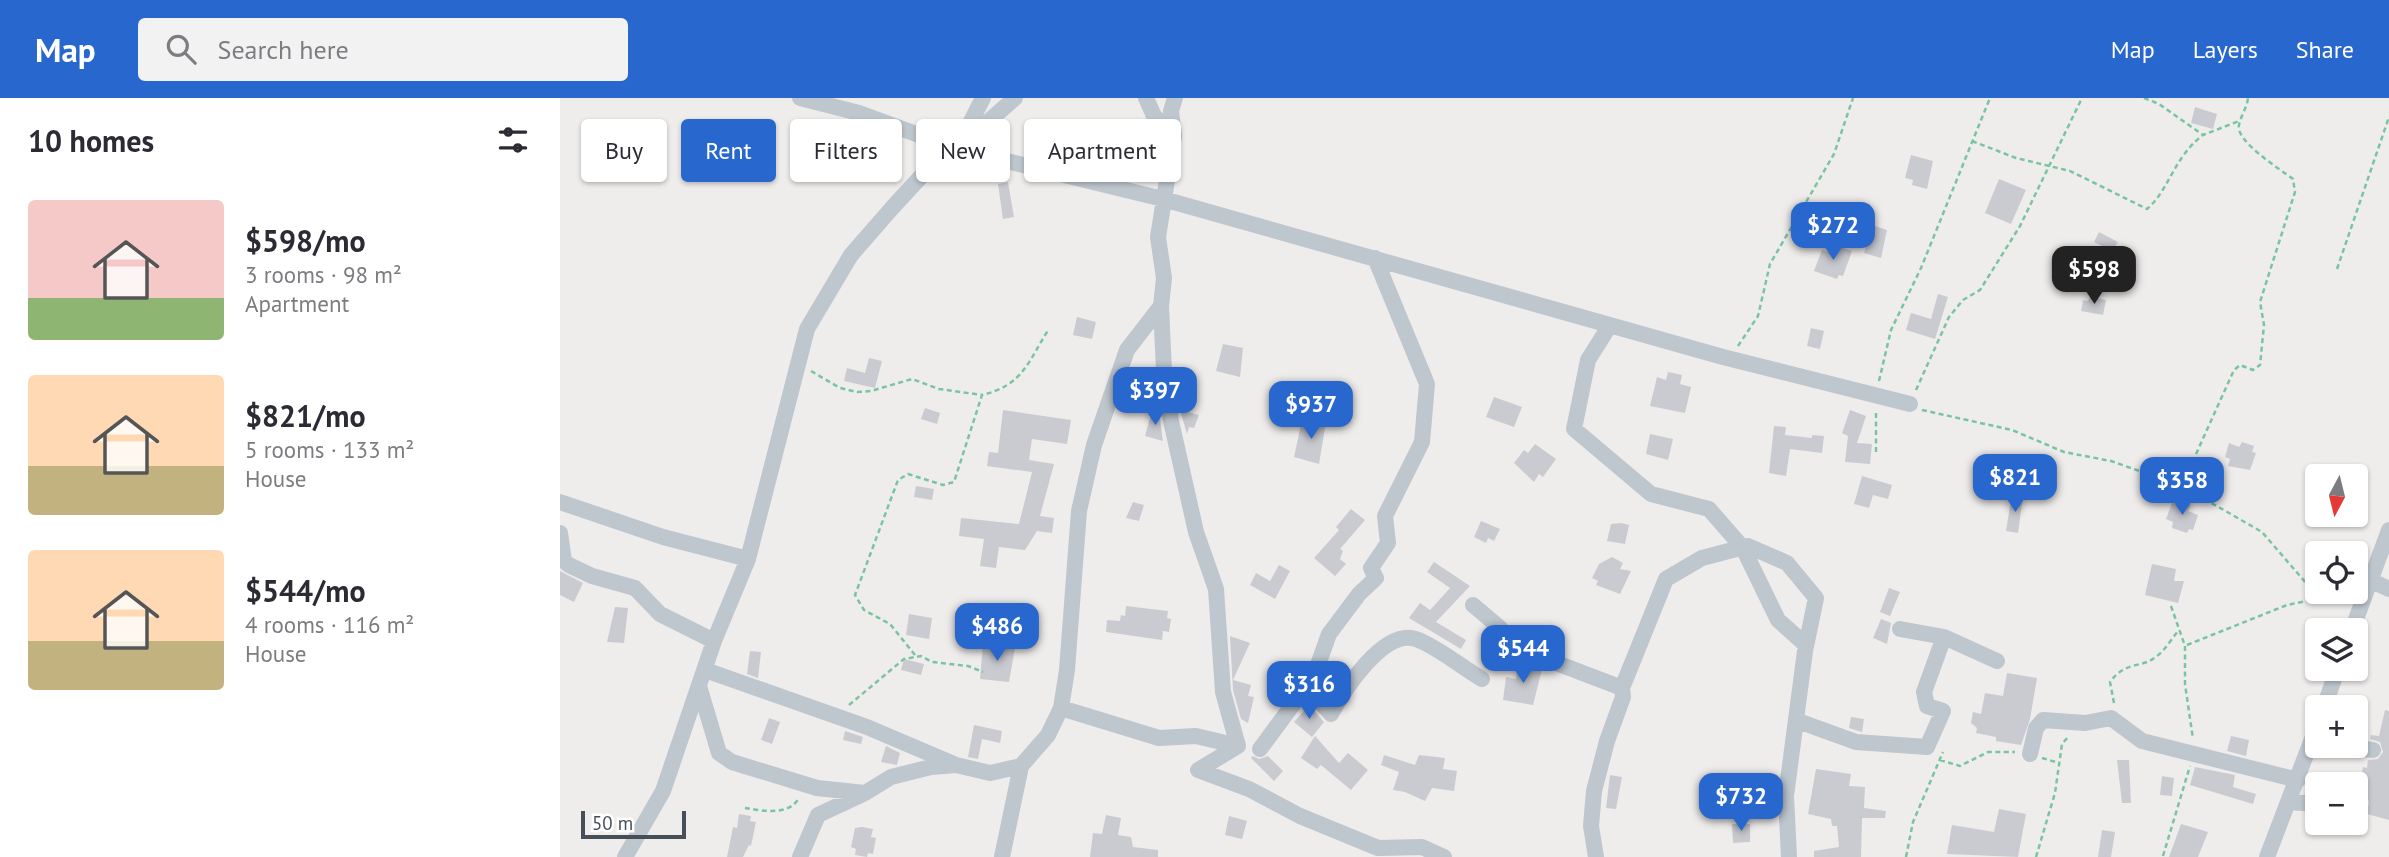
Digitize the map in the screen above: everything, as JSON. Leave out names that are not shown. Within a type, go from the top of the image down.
[{"type":"street","points":[[800,98],[859,113],[916,134]]},
{"type":"street","points":[[972,119],[983,98]]},
{"type":"street","points":[[991,119],[1015,98]]},
{"type":"street","points":[[1146,98],[1157,119]]},
{"type":"street","points":[[1172,119],[1175,98]]},
{"type":"street","points":[[1010,162],[1163,199],[1723,357],[1910,404]]},
{"type":"street","points":[[625,857],[663,790],[714,641],[748,559],[797,359],[807,329],[852,255],[916,182]]},
{"type":"street","points":[[1166,182],[1158,237],[1164,278],[1161,306],[1171,421],[1196,531],[1216,589],[1223,692],[1238,746]]},
{"type":"street","points":[[1260,749],[1315,673],[1329,634],[1359,594],[1377,578],[1371,568],[1388,543],[1385,516],[1422,442],[1427,384],[1375,258]]},
{"type":"street","points":[[1002,857],[1021,766],[1048,736],[1061,708],[1067,670],[1079,511],[1094,445],[1127,350],[1161,306]]},
{"type":"street","points":[[1609,325],[1588,360],[1574,429],[1651,494],[1709,509],[1742,548],[1778,620],[1806,645]]},
{"type":"street","points":[[714,641],[660,614],[635,588],[562,564],[561,503],[663,537],[748,559]]},
{"type":"street","points":[[2357,618],[2389,530]]},
{"type":"street","points":[[1596,857],[1591,826],[1594,791],[1607,741],[1623,697],[1622,688],[1666,579],[1702,558],[1748,546],[1787,563],[1816,598],[1806,645],[1786,796],[1789,857]]},
{"type":"street","points":[[2369,585],[2389,589]]},
{"type":"street","points":[[1473,605],[1517,648],[1622,688]]},
{"type":"street","points":[[1900,629],[1944,637],[1997,661]]},
{"type":"street","points":[[1798,721],[1856,742],[1927,747],[1943,711],[1927,706],[1924,692],[1944,637]]},
{"type":"street","points":[[1315,673],[1317,698],[1331,714],[1343,692],[1378,652],[1393,640],[1415,638],[1482,679]]},
{"type":"street","points":[[702,678],[836,716],[956,765],[990,773],[1021,766]]},
{"type":"street","points":[[702,678],[719,753],[732,762],[817,788],[865,793]]},
{"type":"street","points":[[1061,708],[1148,736],[1196,736],[1238,746]]},
{"type":"street","points":[[2030,754],[2036,728],[2043,720],[2085,723],[2103,718],[2117,720],[2142,741],[2298,780]]},
{"type":"street","points":[[1238,746],[1198,770],[1249,789],[1375,853],[1422,847],[1444,857]]},
{"type":"street","points":[[2368,750],[2373,751]]},
{"type":"street","points":[[2267,857],[2307,758]]},
{"type":"street","points":[[800,857],[818,815],[865,793],[891,777],[931,767],[956,765]]},
{"type":"street","points":[[2289,802],[2305,803]]},
{"type":"path","points":[[1723,357],[1734,353],[1758,316],[1770,264],[1834,154],[1853,98]]},
{"type":"path","points":[[1876,452],[1876,394],[1891,330],[1921,268],[1990,98]]},
{"type":"path","points":[[2082,98],[2050,166],[1996,267],[1980,290],[1963,300],[1949,317],[1910,404],[1925,412],[2012,430],[2064,452],[2111,461],[2182,486],[2262,532],[2305,581]]},
{"type":"path","points":[[2144,98],[2159,104],[2203,135]]},
{"type":"path","points":[[2182,486],[2234,370],[2240,365],[2253,370],[2260,365],[2264,325],[2260,302],[2295,192],[2293,179],[2263,157],[2241,134],[2241,120],[2248,98]]},
{"type":"path","points":[[2337,269],[2389,117]]},
{"type":"path","points":[[1972,141],[2016,158],[2085,177],[2147,209],[2158,197],[2187,148],[2203,135],[2241,120]]},
{"type":"path","points":[[797,359],[818,376],[840,388],[871,391],[912,379],[939,390],[982,395],[1005,388],[1020,376],[1049,329]]},
{"type":"path","points":[[982,395],[954,482],[943,485],[908,474],[901,477],[856,589],[856,601],[864,610],[890,624],[915,656],[932,662],[968,666],[983,672]]},
{"type":"path","points":[[2185,646],[2287,605],[2305,600]]},
{"type":"path","points":[[2163,856],[2194,754],[2185,684],[2185,646],[2171,606]]},
{"type":"path","points":[[2117,720],[2110,682],[2127,665],[2156,658],[2179,630]]},
{"type":"path","points":[[836,716],[904,659],[915,656]]},
{"type":"path","points":[[2036,857],[2055,793],[2062,744],[2085,723]]},
{"type":"path","points":[[1906,857],[1913,822],[1943,749]]},
{"type":"path","points":[[1940,760],[1960,766],[1988,752],[2030,754],[2059,763]]},
{"type":"path","points":[[746,808],[767,811],[786,809],[800,796],[817,788]]},
{"type":"building","points":[[2195,107],[2217,114],[2213,129],[2191,123]]},
{"type":"building","points":[[1911,155],[1933,161],[1927,189],[1912,185],[1913,180],[1905,178]]},
{"type":"building","points":[[1999,179],[2026,190],[2011,224],[1985,213]]},
{"type":"building","points":[[1008,182],[1014,217],[1003,219],[998,184]]},
{"type":"building","points":[[1872,225],[1887,230],[1881,258],[1864,253]]},
{"type":"building","points":[[2099,232],[2118,242],[2112,251],[2094,242]]},
{"type":"building","points":[[1831,244],[1852,251],[1843,276],[1839,275],[1837,279],[1814,271],[1822,250],[1828,252]]},
{"type":"building","points":[[1938,294],[1948,297],[1935,339],[1906,330],[1911,313],[1931,319]]},
{"type":"building","points":[[2090,297],[2106,300],[2103,315],[2081,311],[2083,300],[2088,301]]},
{"type":"building","points":[[1077,317],[1096,322],[1092,339],[1073,335]]},
{"type":"building","points":[[1811,328],[1824,331],[1820,349],[1807,346]]},
{"type":"building","points":[[1223,344],[1243,348],[1240,377],[1216,371]]},
{"type":"building","points":[[869,358],[882,361],[875,388],[844,381],[847,368],[865,373]]},
{"type":"building","points":[[1668,372],[1682,375],[1680,384],[1691,387],[1685,413],[1650,406],[1657,377],[1666,380]]},
{"type":"building","points":[[1494,397],[1522,407],[1514,427],[1486,417]]},
{"type":"building","points":[[925,408],[940,413],[937,424],[921,419]]},
{"type":"building","points":[[1003,410],[1071,420],[1067,444],[1032,439],[1029,460],[1054,464],[1040,516],[1054,518],[1052,533],[1037,531],[1025,550],[999,547],[996,568],[980,566],[984,539],[959,536],[961,518],[1019,524],[1032,472],[987,466],[989,452],[998,453]]},
{"type":"building","points":[[1180,410],[1199,415],[1194,428],[1189,427],[1187,434]]},
{"type":"building","points":[[1850,410],[1866,416],[1857,443],[1872,444],[1870,464],[1845,462],[1848,436],[1842,433]]},
{"type":"building","points":[[1152,411],[1159,413],[1163,441],[1145,436]]},
{"type":"building","points":[[1311,419],[1326,422],[1319,464],[1294,457],[1302,420],[1310,422]]},
{"type":"building","points":[[1774,426],[1786,427],[1785,435],[1812,438],[1812,435],[1824,436],[1822,453],[1790,449],[1786,476],[1769,473]]},
{"type":"building","points":[[1650,434],[1673,439],[1668,460],[1646,454]]},
{"type":"building","points":[[2242,442],[2254,446],[2252,452],[2256,453],[2250,470],[2228,466],[2230,459],[2225,457],[2229,443],[2239,447]]},
{"type":"building","points":[[1535,444],[1556,459],[1543,477],[1539,474],[1534,482],[1514,463],[1524,450],[1528,453]]},
{"type":"building","points":[[1862,476],[1892,485],[1888,499],[1873,495],[1869,508],[1854,504]]},
{"type":"building","points":[[916,486],[934,489],[932,500],[914,497]]},
{"type":"building","points":[[2012,494],[2023,497],[2018,533],[2006,531]]},
{"type":"building","points":[[1133,502],[1144,505],[1139,521],[1126,518]]},
{"type":"building","points":[[2182,502],[2191,505],[2188,511],[2198,515],[2193,530],[2189,529],[2187,533],[2172,528],[2173,522],[2166,519],[2172,503],[2179,505]]},
{"type":"building","points":[[1351,509],[1365,520],[1340,549],[1343,551],[1340,559],[1346,564],[1335,576],[1314,558],[1339,530],[1336,527]]},
{"type":"building","points":[[1481,521],[1500,529],[1494,541],[1488,538],[1486,543],[1474,537]]},
{"type":"building","points":[[1611,524],[1629,525],[1625,544],[1607,541]]},
{"type":"building","points":[[1612,557],[1623,563],[1620,569],[1631,571],[1620,594],[1596,585],[1598,581],[1592,578],[1599,564]]},
{"type":"building","points":[[1434,562],[1470,586],[1436,622],[1466,640],[1461,649],[1409,618],[1420,603],[1430,610],[1450,588],[1427,572]]},
{"type":"building","points":[[2152,564],[2176,569],[2174,581],[2184,581],[2178,603],[2145,595]]},
{"type":"building","points":[[1279,565],[1290,571],[1275,599],[1250,585],[1256,573],[1270,581]]},
{"type":"building","points":[[560,571],[583,583],[574,602],[560,595]]},
{"type":"building","points":[[1889,588],[1900,592],[1890,616],[1880,612]]},
{"type":"building","points":[[1126,606],[1168,611],[1167,618],[1171,619],[1169,632],[1163,631],[1162,640],[1106,632],[1107,620],[1120,621],[1121,615],[1125,616]]},
{"type":"building","points":[[615,607],[628,608],[624,643],[607,642]]},
{"type":"building","points":[[909,614],[932,618],[929,639],[906,635]]},
{"type":"building","points":[[1881,619],[1891,623],[1887,644],[1873,638]]},
{"type":"building","points":[[1230,636],[1250,643],[1233,680],[1251,685],[1248,696],[1254,697],[1248,723],[1241,719],[1233,690]]},
{"type":"building","points":[[983,644],[1015,648],[1009,682],[980,679]]},
{"type":"building","points":[[750,651],[761,652],[758,678],[747,674]]},
{"type":"building","points":[[904,659],[924,664],[921,675],[901,670]]},
{"type":"building","points":[[1519,660],[1542,669],[1533,705],[1503,700],[1506,677],[1516,679]]},
{"type":"building","points":[[2007,673],[2037,678],[2030,719],[2021,745],[1996,741],[1996,737],[1976,733],[1977,728],[1971,723],[1973,712],[1981,714],[1985,693],[2003,696]]},
{"type":"building","points":[[1309,705],[1324,722],[1312,737],[1294,722]]},
{"type":"building","points":[[2385,710],[2389,711],[2389,820],[2368,814],[2368,772],[2362,772],[2363,767],[2367,768],[2368,760],[2378,759],[2383,752],[2380,742],[2370,739],[2371,735],[2379,736]]},
{"type":"building","points":[[1851,717],[1864,719],[1862,732],[1849,728]]},
{"type":"building","points":[[769,718],[780,722],[772,744],[761,740]]},
{"type":"building","points":[[974,725],[1002,731],[1000,743],[982,739],[978,759],[968,757]]},
{"type":"building","points":[[845,731],[863,737],[861,744],[843,740]]},
{"type":"building","points":[[1315,736],[1339,763],[1348,753],[1368,770],[1351,790],[1321,765],[1317,769],[1301,758]]},
{"type":"building","points":[[2231,736],[2249,740],[2246,756],[2227,751]]},
{"type":"building","points":[[886,746],[900,753],[897,765],[881,762]]},
{"type":"building","points":[[1384,755],[1415,765],[1419,755],[1445,758],[1443,769],[1457,771],[1454,791],[1432,788],[1425,801],[1393,790],[1399,772],[1381,765]]},
{"type":"building","points":[[1253,756],[1259,759],[1268,756],[1283,771],[1274,781],[1251,758]]},
{"type":"building","points":[[2117,760],[2129,760],[2131,803],[2122,803]]},
{"type":"building","points":[[2195,767],[2235,775],[2233,787],[2256,794],[2253,804],[2190,785]]},
{"type":"building","points":[[1816,769],[1851,774],[1849,786],[1865,787],[1864,808],[1886,811],[1885,818],[1862,818],[1861,857],[1814,857],[1814,851],[1839,847],[1837,826],[1832,826],[1831,819],[1808,814]]},
{"type":"building","points":[[1610,775],[1622,777],[1616,809],[1606,808]]},
{"type":"building","points":[[2162,776],[2174,778],[2172,796],[2160,795]]},
{"type":"building","points":[[1999,809],[2026,814],[2018,857],[1947,854],[1952,825],[1994,832]]},
{"type":"building","points":[[739,814],[751,816],[750,821],[756,822],[751,846],[749,845],[743,857],[727,857],[733,827],[737,828]]},
{"type":"building","points":[[1106,815],[1121,818],[1118,835],[1131,837],[1133,847],[1158,850],[1158,857],[1090,857],[1093,833],[1102,834]]},
{"type":"building","points":[[1229,816],[1247,821],[1242,839],[1225,835]]},
{"type":"building","points":[[1732,824],[1750,824],[1750,842],[1733,843]]},
{"type":"building","points":[[2181,824],[2208,832],[2198,857],[2169,857]]},
{"type":"building","points":[[855,828],[873,829],[871,837],[876,838],[873,854],[868,853],[867,857],[855,855],[856,849],[851,847]]},
{"type":"building","points":[[2102,830],[2115,832],[2111,857],[2098,857]]}]
